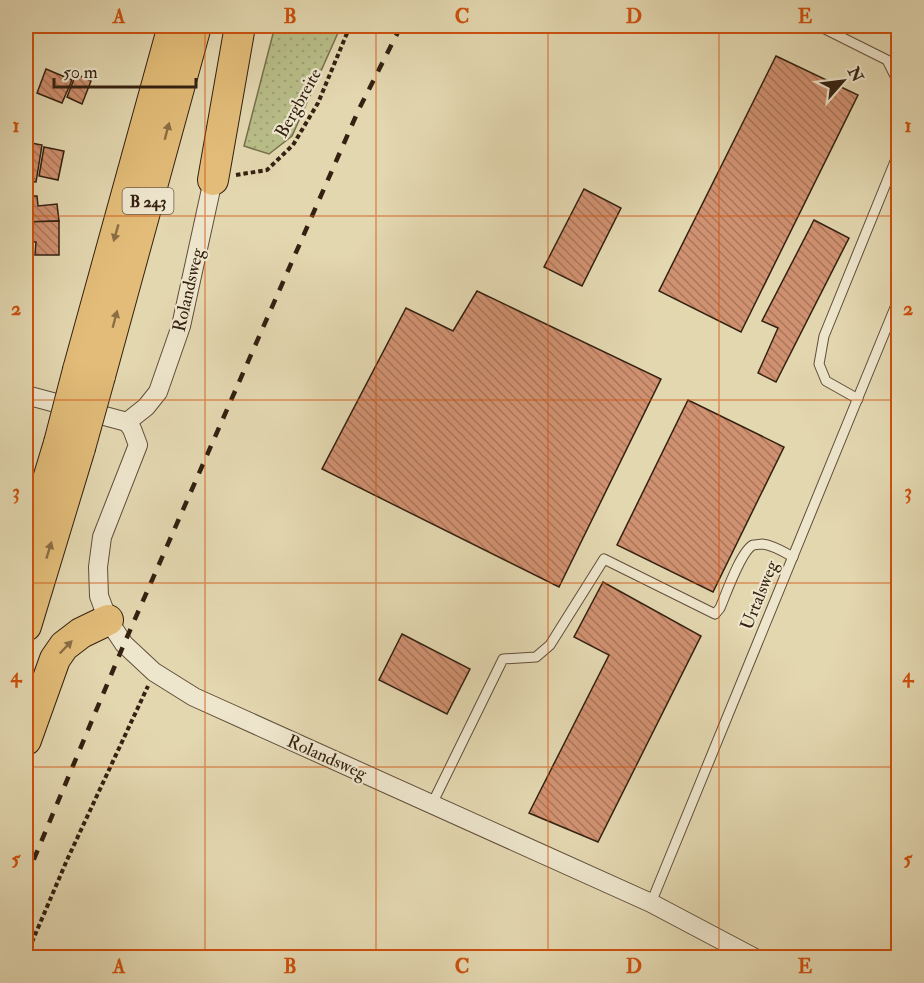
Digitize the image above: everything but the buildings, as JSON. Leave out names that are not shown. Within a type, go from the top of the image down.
[{"type":"highway","name":"B 243","points":[[26,626],[173,26]]},
{"type":"highway","name":"B 243","points":[[89,373],[196,26]]},
{"type":"highway","points":[[213,180],[240,26]]},
{"type":"highway","name":"B 243","points":[[26,552],[69,446]]},
{"type":"highway","points":[[26,740],[55,659],[64,646],[81,633],[108,620]]},
{"type":"street","name":"Rolandsweg","points":[[213,180],[181,326],[158,392],[146,407],[127,422],[138,445],[102,537],[98,567],[99,596],[108,620],[124,644],[154,672],[194,698],[651,903],[755,957]]},
{"type":"street","points":[[26,395],[127,422]]},
{"type":"lane","points":[[823,28],[887,60],[898,82]]},
{"type":"lane","points":[[858,399],[826,381],[819,364],[824,336],[898,154]]},
{"type":"lane","name":"Urtalsweg","points":[[651,903],[898,300]]},
{"type":"lane","points":[[432,804],[503,659],[536,657],[550,645],[604,559],[715,614],[720,608],[741,561],[754,545],[763,544],[774,547],[793,557]]},
{"type":"path","name":"Bergbreite","points":[[213,180],[267,170],[293,145],[318,103],[350,26]]},
{"type":"path","points":[[26,956],[67,860],[154,672]]},
{"type":"green space","points":[[275,26],[341,26],[292,136],[269,154],[244,146]]},
{"type":"railway","points":[[26,878],[124,644],[359,109],[401,26]]}]
